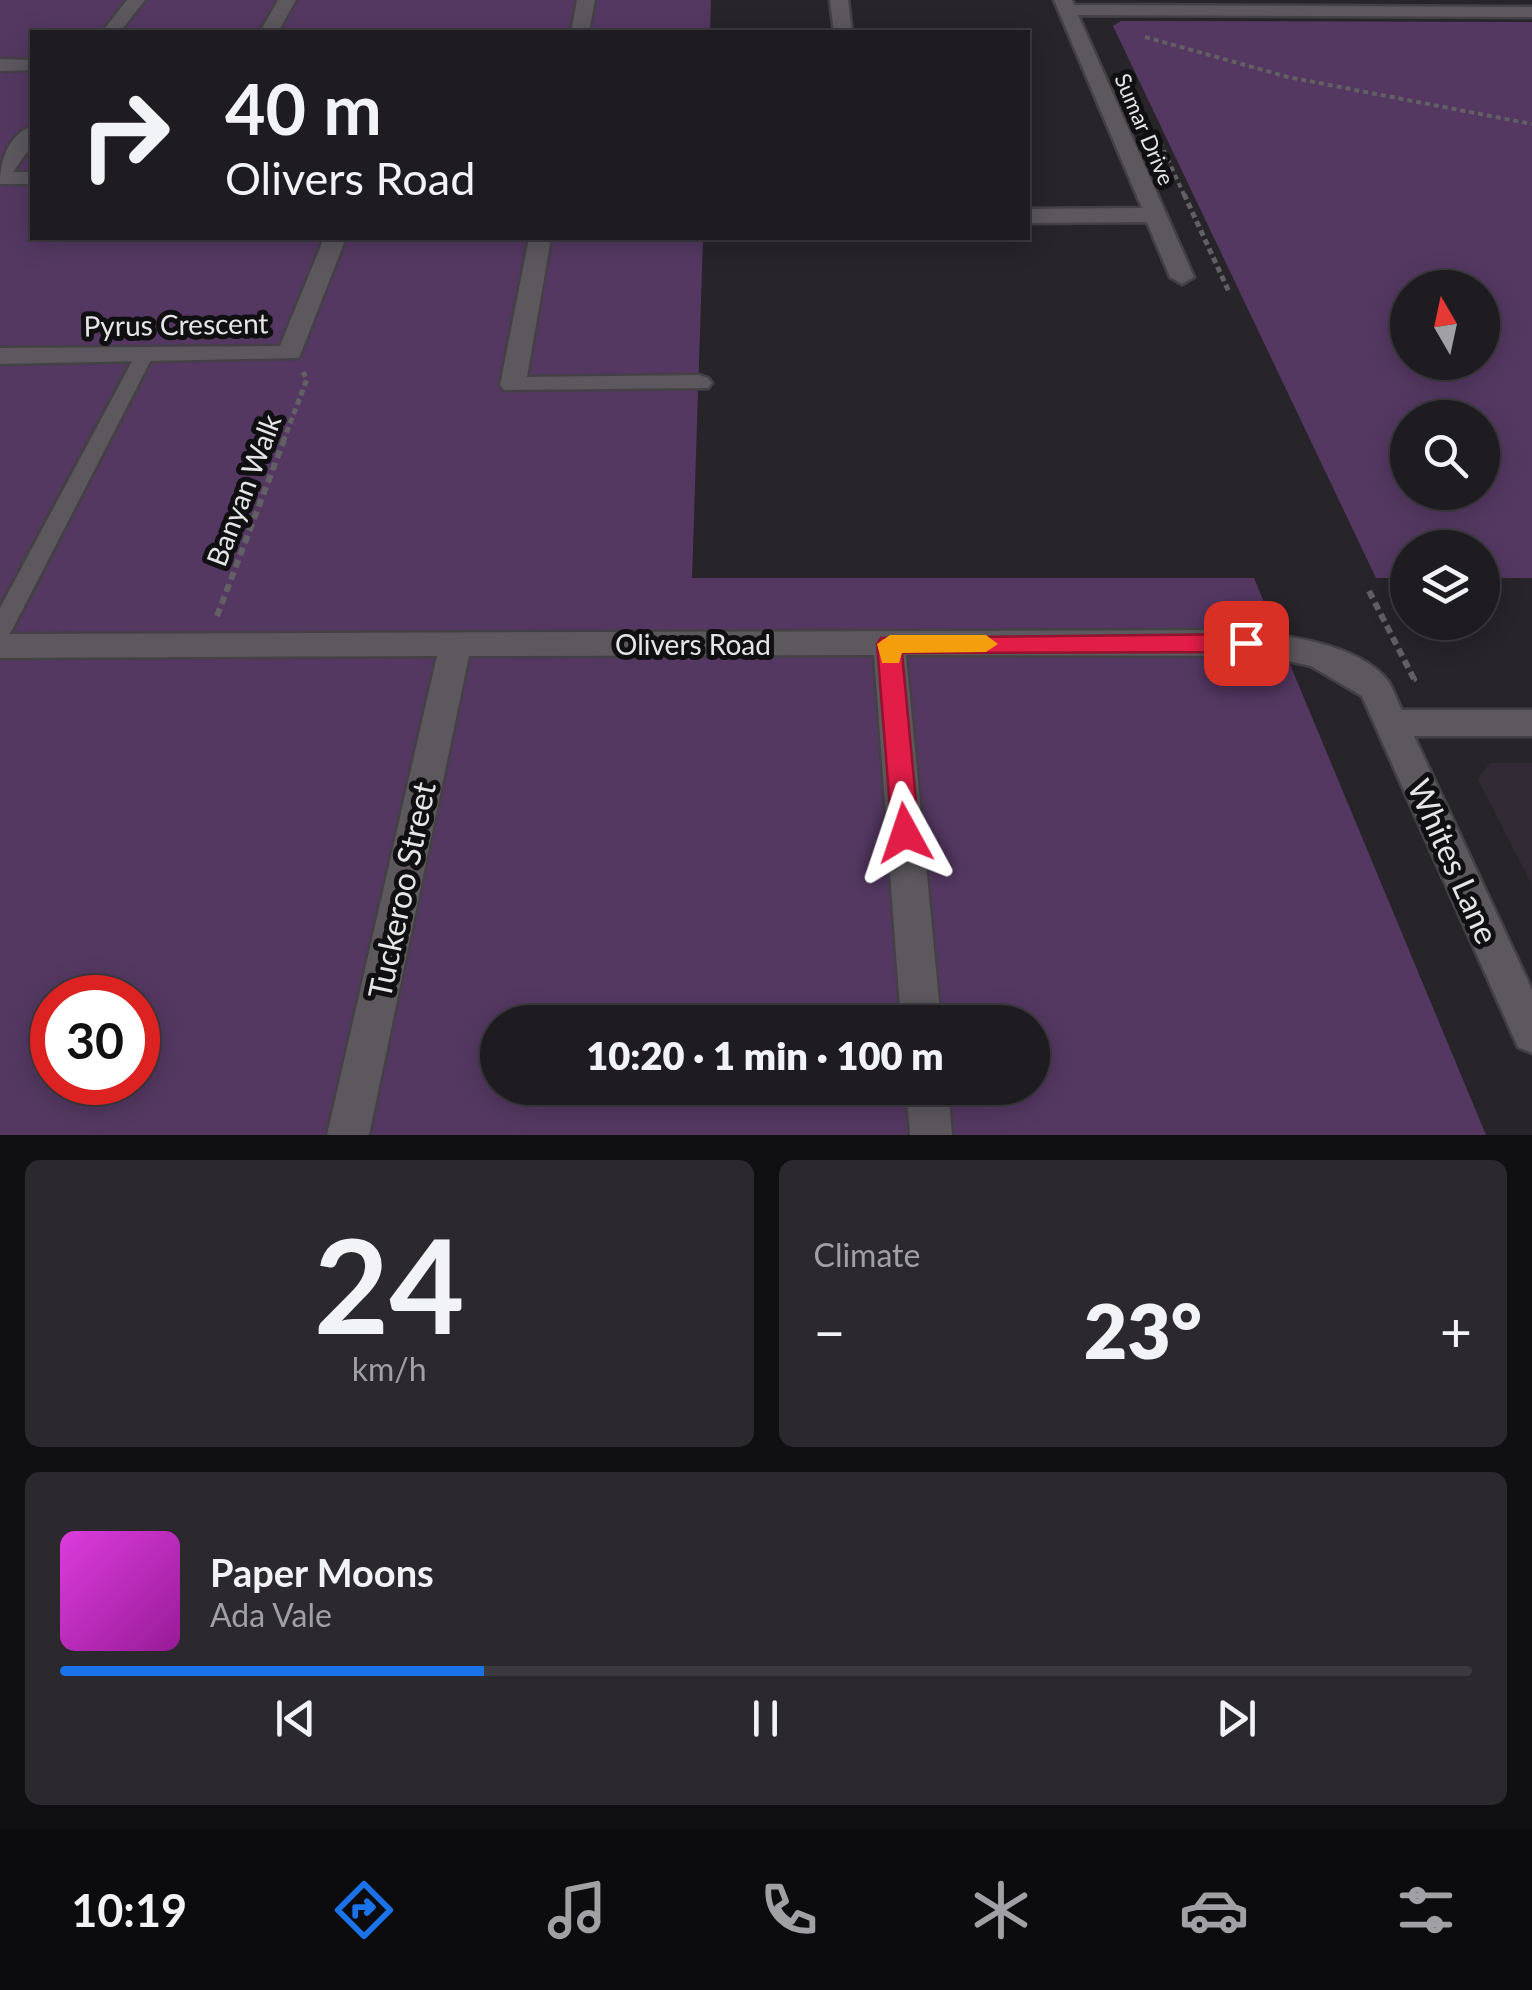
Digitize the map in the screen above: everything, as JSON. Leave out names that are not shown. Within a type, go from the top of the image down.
[{"type":"street","points":[[112,30],[136,0]]},
{"type":"street","points":[[270,30],[288,0]]},
{"type":"street","points":[[580,30],[586,0]]},
{"type":"street","points":[[839,0],[843,30]]},
{"type":"street","points":[[1065,5],[1532,12]]},
{"type":"street","name":"Sumar Drive","points":[[1065,5],[1182,277]]},
{"type":"street","points":[[0,65],[30,65]]},
{"type":"street","points":[[0,176],[30,135]]},
{"type":"street","points":[[0,176],[30,178]]},
{"type":"street","points":[[1030,216],[1155,215]]},
{"type":"street","name":"Pyrus Crescent","points":[[0,356],[290,352],[334,240]]},
{"type":"street","points":[[540,240],[513,385],[699,383]]},
{"type":"street","points":[[890,644],[920,1005]]},
{"type":"street","name":"Olivers Road","points":[[0,646],[1268,644],[1329,658],[1375,688]]},
{"type":"street","name":"Tuckeroo Street","points":[[348,1135],[455,645]]},
{"type":"street","name":"Whites Lane","points":[[1375,688],[1532,1034]]},
{"type":"street","points":[[1391,723],[1532,723]]},
{"type":"street","points":[[927,1105],[930,1135]]},
{"type":"lane","points":[[0,630],[145,354]]},
{"type":"path","points":[[1136,34],[1219,61],[1386,100],[1532,124]]},
{"type":"path","name":"Banyan Walk","points":[[206,646],[307,379],[290,352]]},
{"type":"path","points":[[1369,590],[1414,679]]},
{"type":"shaded area","points":[[0,0],[711,0],[710,30],[30,30],[30,240],[703,240],[692,578],[1254,578],[1486,1135],[0,1135]]},
{"type":"shaded area","points":[[1121,21],[1532,22],[1532,578],[1500,578],[1500,530],[1390,530],[1390,578],[1376,578],[1113,26]]},
{"type":"shaded area","points":[[1490,763],[1532,763],[1532,885],[1478,779]]},
{"type":"slow traffic","points":[[890,656],[890,644],[986,644]]},
{"type":"route","points":[[905,833],[890,644],[1246,643]]}]
